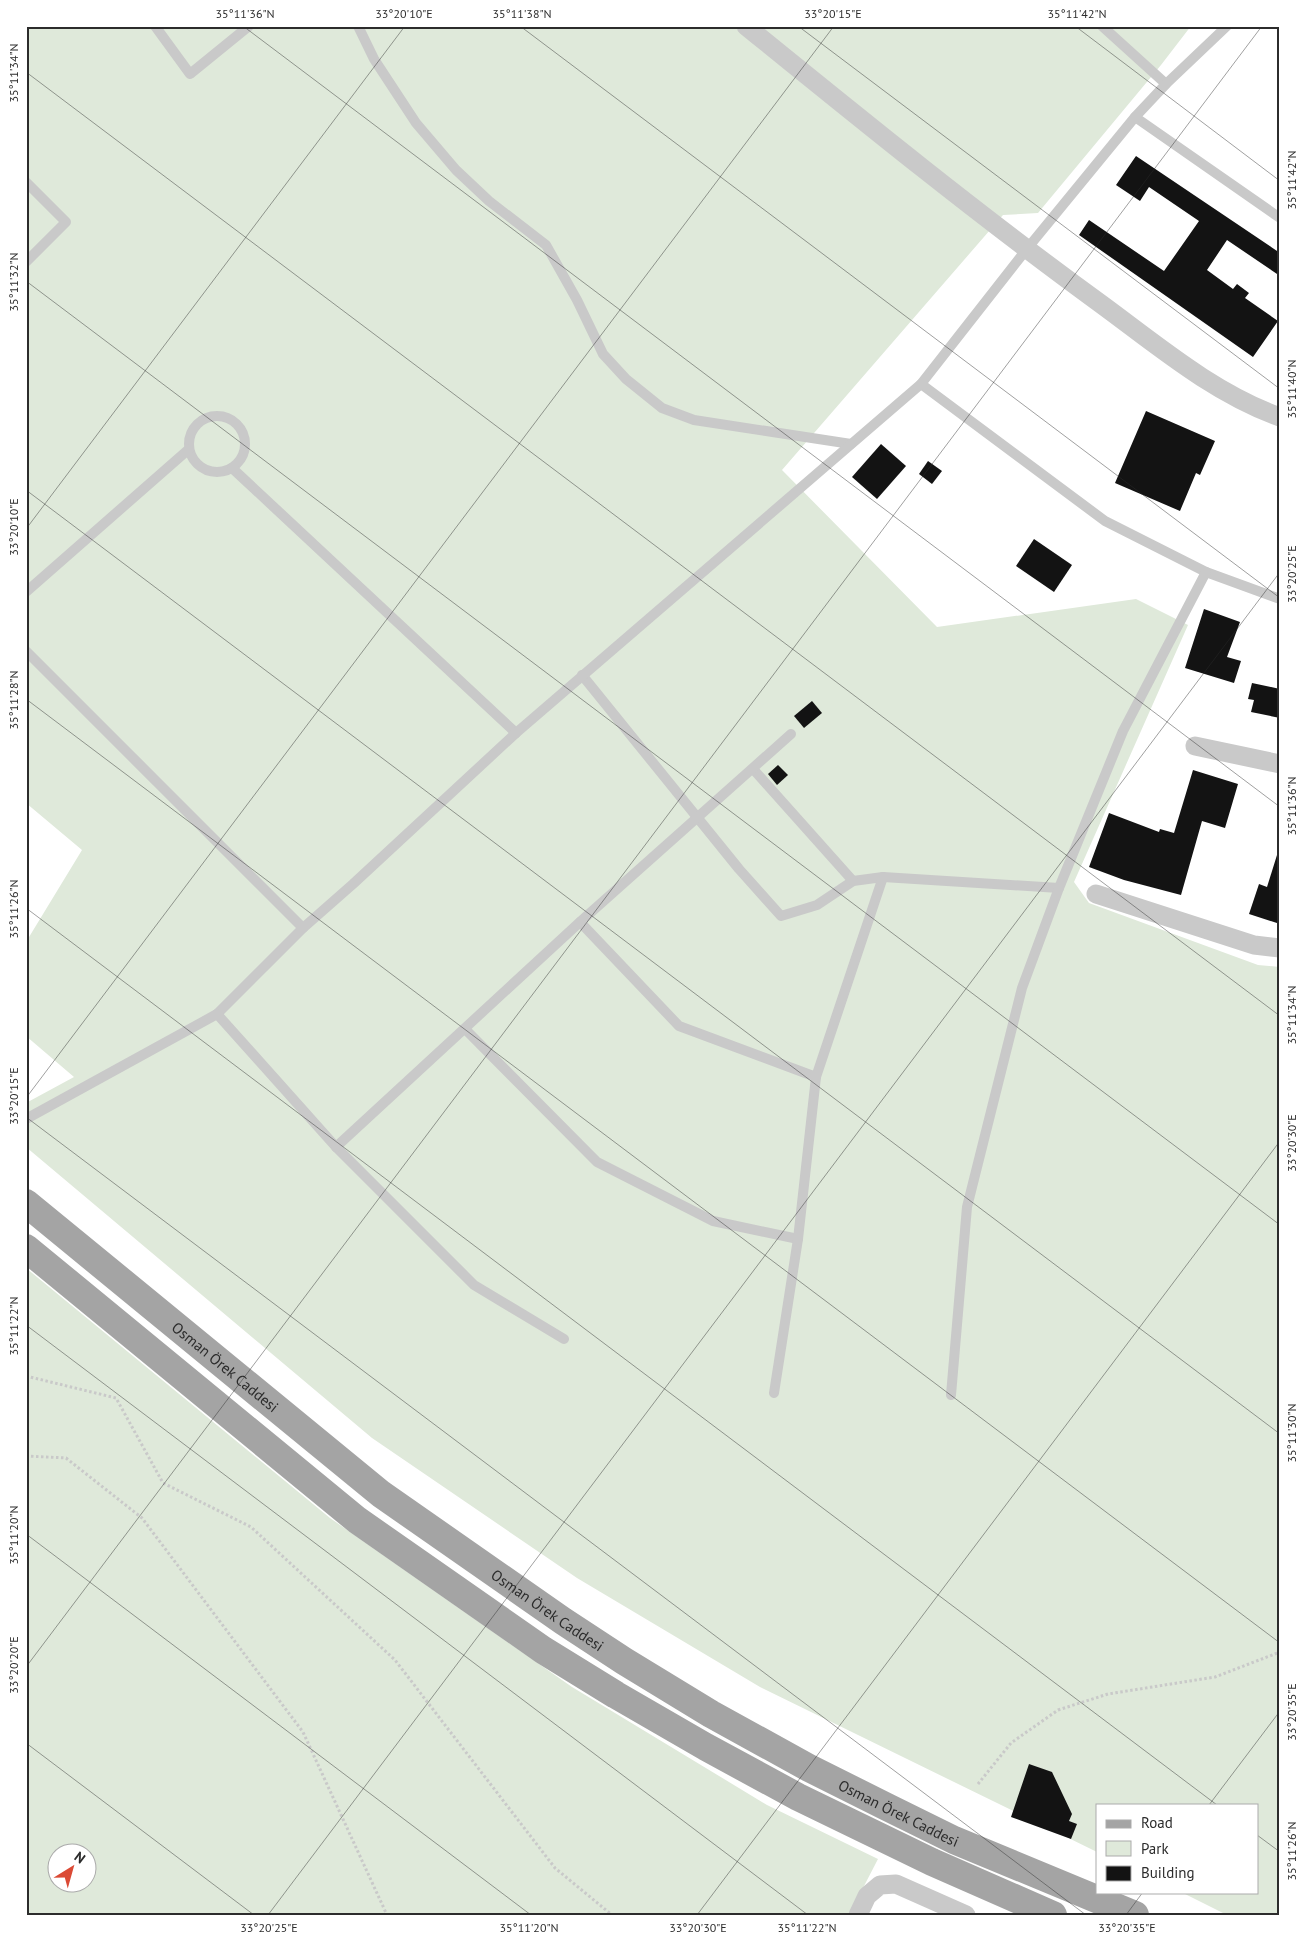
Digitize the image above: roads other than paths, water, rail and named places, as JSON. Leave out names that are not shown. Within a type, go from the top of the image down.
[{"type":"main road","name":"Osman Örek Caddesi","points":[[26,1204],[380,1494],[624,1661],[719,1718],[809,1768],[886,1807],[954,1840],[1135,1915]]},
{"type":"main road","name":"Osman Örek Caddesi","points":[[26,1248],[357,1520],[542,1650],[706,1748],[798,1798],[932,1862],[1053,1915]]},
{"type":"street","points":[[746,26],[1026,250],[1185,366],[1228,393],[1280,417]]},
{"type":"street","points":[[1195,746],[1280,764]]},
{"type":"street","points":[[1096,894],[1254,945],[1280,948]]},
{"type":"street","points":[[858,1915],[866,1896],[880,1885],[896,1884],[966,1915]]},
{"type":"lane","points":[[155,26],[190,74],[249,26]]},
{"type":"lane","points":[[358,26],[374,60],[416,123],[456,170],[489,201],[546,246],[577,300],[603,354],[626,379],[662,408],[694,420],[851,444]]},
{"type":"lane","points":[[1102,26],[1166,84]]},
{"type":"lane","points":[[26,1119],[217,1014],[303,928],[360,878],[516,733],[921,384],[1026,250],[1136,117],[1166,84],[1227,26]]},
{"type":"lane","points":[[1136,117],[1280,218]]},
{"type":"lane","points":[[26,182],[66,222],[26,262]]},
{"type":"lane","points":[[921,384],[1105,521],[1206,572],[1280,599]]},
{"type":"lane","points":[[214,417],[223,417],[239,427],[245,445],[243,454],[238,462],[232,468],[223,472],[206,470],[198,465],[189,449],[192,431],[205,419],[214,417]]},
{"type":"lane","points":[[26,592],[189,449]]},
{"type":"lane","points":[[232,468],[516,733]]},
{"type":"lane","points":[[951,1395],[967,1207],[1022,988],[1059,888],[1123,731],[1206,572]]},
{"type":"lane","points":[[26,651],[303,928]]},
{"type":"lane","points":[[582,675],[739,869],[781,916],[816,905],[853,881],[883,877],[1059,888]]},
{"type":"lane","points":[[336,1147],[580,922],[792,734]]},
{"type":"lane","points":[[753,769],[853,881]]},
{"type":"lane","points":[[774,1393],[798,1239],[816,1077],[883,877]]},
{"type":"lane","points":[[580,922],[679,1026],[816,1077]]},
{"type":"lane","points":[[217,1014],[336,1147],[474,1285],[564,1339]]},
{"type":"lane","points":[[465,1029],[597,1162],[713,1221],[798,1239]]}]
